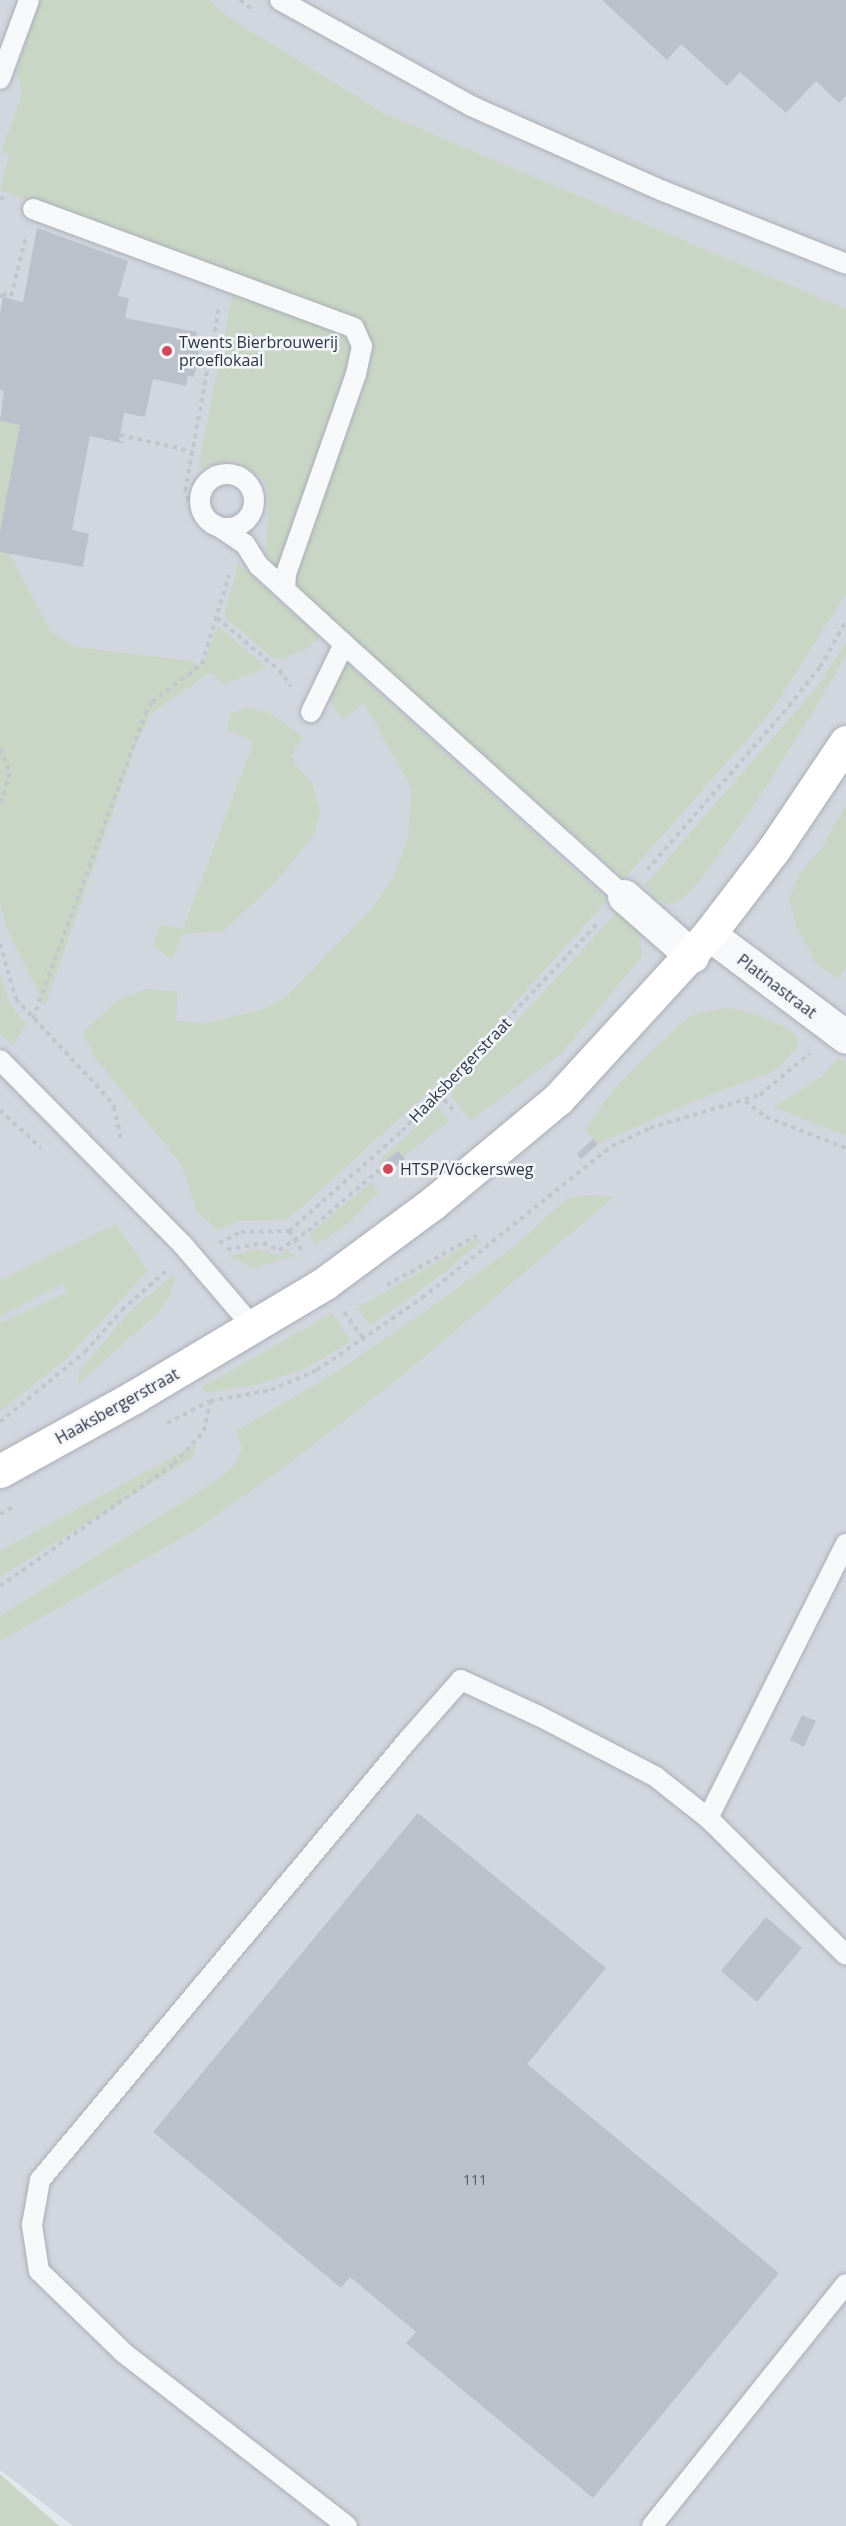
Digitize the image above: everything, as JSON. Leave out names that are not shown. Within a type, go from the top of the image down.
[{"type":"main road","name":"Haaksbergerstraat","points":[[0,1471],[253,1327],[368,1252],[485,1162],[558,1100],[700,945],[774,849],[846,742]]},
{"type":"street","name":"Platinastraat","points":[[624,896],[840,1032]]},
{"type":"lane","points":[[0,79],[29,0]]},
{"type":"lane","points":[[280,0],[471,106],[663,191],[846,264]]},
{"type":"lane","points":[[33,209],[226,278],[354,328],[362,346],[356,374],[286,574],[285,588]]},
{"type":"lane","points":[[245,544],[246,520],[254,504],[250,487],[237,476],[220,475],[206,485],[200,502],[207,518],[245,544],[259,566],[624,896]]},
{"type":"lane","points":[[222,528],[246,520]]},
{"type":"lane","points":[[311,712],[344,644]]},
{"type":"lane","points":[[0,1060],[191,1255],[253,1327]]},
{"type":"lane","points":[[708,1818],[846,1544]]},
{"type":"lane","points":[[347,2526],[123,2352],[39,2271],[32,2225],[40,2180],[461,1680],[656,1777],[708,1818],[846,1955]]},
{"type":"lane","points":[[652,2526],[846,2284]]},
{"type":"path","points":[[0,197],[33,209],[11,296],[2,294],[0,298]]},
{"type":"path","points":[[198,521],[189,507],[185,491],[190,451],[226,278]]},
{"type":"path","points":[[120,435],[190,451]]},
{"type":"path","points":[[33,1019],[144,714],[152,702],[202,664],[231,567]]},
{"type":"path","points":[[217,618],[279,670],[311,712]]},
{"type":"path","name":"Haaksbergerstraat","points":[[0,1422],[85,1352],[154,1279],[191,1255],[242,1232],[289,1232],[438,1093],[624,896],[789,706],[820,667],[846,621]]},
{"type":"path","points":[[0,749],[10,773],[0,805]]},
{"type":"path","points":[[0,944],[16,999],[108,1098],[114,1107],[123,1148]]},
{"type":"path","points":[[0,1586],[174,1464],[204,1431],[210,1401],[271,1390],[316,1370],[430,1293],[584,1168],[631,1136],[745,1101],[778,1083],[840,1032]]},
{"type":"path","points":[[438,1093],[457,1114]]},
{"type":"path","points":[[745,1101],[766,1117],[846,1148]]},
{"type":"path","points":[[0,1110],[42,1149]]},
{"type":"path","points":[[579,1162],[584,1168]]},
{"type":"path","points":[[212,1236],[229,1251],[263,1243],[279,1250],[308,1231],[379,1170],[382,1174]]},
{"type":"path","points":[[383,1288],[476,1236]]},
{"type":"path","points":[[343,1310],[353,1304]]},
{"type":"shaded area","points":[[0,0],[846,0],[846,2526],[73,2526],[0,2470]]},
{"type":"green space","points":[[40,0],[209,0],[228,17],[383,113],[846,309],[846,593],[772,711],[624,879],[296,589],[293,581],[373,360],[369,339],[357,319],[0,190],[9,155],[1,152],[22,94],[17,71]]},
{"type":"green space","points":[[233,292],[337,328],[353,347],[352,361],[277,570],[265,552],[269,500],[266,486],[259,476],[235,460],[198,468]]},
{"type":"green space","points":[[0,421],[34,428],[9,553],[51,632],[74,647],[192,661],[202,667],[218,626],[267,668],[223,684],[210,672],[151,714],[138,740],[45,1006],[8,931],[0,904]]},
{"type":"green space","points":[[238,564],[319,637],[310,647],[281,660],[272,658],[224,616]]},
{"type":"green space","points":[[846,643],[846,656],[806,723],[753,807],[698,883],[678,902],[667,904],[653,898],[645,885],[815,689]]},
{"type":"green space","points":[[346,663],[607,900],[464,1060],[296,1212],[283,1220],[239,1221],[218,1230],[197,1212],[181,1164],[95,1058],[82,1033],[118,1000],[147,989],[177,992],[176,1021],[207,1023],[264,1009],[288,995],[372,908],[393,878],[408,838],[411,788],[364,703],[342,720],[332,704],[332,685],[338,669]]},
{"type":"green space","points":[[249,707],[273,715],[303,737],[291,757],[313,786],[320,812],[314,835],[280,877],[224,931],[183,934],[172,959],[153,946],[160,925],[183,929],[254,741],[226,730],[231,713]]},
{"type":"green space","points":[[846,805],[846,967],[839,979],[817,965],[796,926],[789,898],[799,875],[823,846]]},
{"type":"green space","points":[[618,911],[639,928],[642,956],[562,1053],[470,1121],[450,1094]]},
{"type":"green space","points":[[0,972],[9,1002],[26,1024],[13,1045],[0,1034]]},
{"type":"green space","points":[[725,1008],[750,1012],[789,1029],[799,1040],[795,1050],[775,1071],[694,1101],[598,1144],[585,1130],[613,1090],[679,1025],[695,1014]]},
{"type":"green space","points":[[838,1058],[846,1063],[846,1136],[774,1107],[822,1076]]},
{"type":"green space","points":[[438,1107],[449,1121],[403,1157],[398,1151],[380,1165],[378,1162]]},
{"type":"green space","points":[[371,1182],[379,1192],[348,1224],[316,1245],[309,1234]]},
{"type":"green space","points":[[587,1195],[614,1197],[399,1378],[283,1468],[196,1530],[0,1641],[0,1616],[213,1483],[235,1465],[242,1448],[236,1431],[336,1372],[436,1304],[516,1245],[566,1199]]},
{"type":"green space","points":[[116,1224],[148,1271],[67,1358],[0,1411],[0,1323],[68,1292],[62,1284],[0,1317],[0,1280]]},
{"type":"green space","points":[[478,1238],[481,1242],[434,1280],[371,1325],[356,1309]]},
{"type":"green space","points":[[258,1249],[281,1256],[286,1249],[295,1256],[254,1268],[229,1256]]},
{"type":"green space","points":[[175,1274],[171,1293],[159,1312],[78,1384],[79,1372],[129,1312]]},
{"type":"green space","points":[[332,1313],[351,1341],[327,1356],[304,1369],[255,1385],[205,1393],[200,1388]]},
{"type":"green space","points":[[196,1444],[192,1458],[0,1577],[0,1551]]},
{"type":"green space","points":[[0,2474],[59,2526],[0,2526]]},
{"type":"building","points":[[602,0],[846,0],[846,96],[839,103],[816,81],[786,113],[740,72],[727,86],[681,44],[667,60]]},
{"type":"building","points":[[37,228],[128,261],[118,296],[129,298],[125,318],[197,332],[195,341],[201,342],[194,377],[188,376],[186,386],[153,379],[145,417],[124,413],[119,440],[125,444],[90,436],[72,530],[89,534],[83,567],[0,552],[0,531],[20,425],[0,421],[4,391],[0,390],[0,314],[3,297],[23,302]]},
{"type":"building","points":[[593,1139],[598,1144],[581,1159],[577,1154]]},
{"type":"building","points":[[398,1151],[405,1159],[386,1173],[380,1165]]},
{"type":"building","points":[[802,1715],[816,1721],[804,1747],[790,1740]]},
{"type":"building","points":[[418,1813],[606,1968],[527,2064],[779,2273],[593,2498],[406,2343],[416,2332],[350,2277],[341,2288],[153,2132]]},
{"type":"building","points":[[766,1917],[802,1948],[757,2002],[721,1971]]},
{"type":"place","name":"Twents Bierbrouwerij proeflokaal","points":[[167,351]]},
{"type":"place","name":"HTSP/Vöckersweg","points":[[388,1169]]}]
